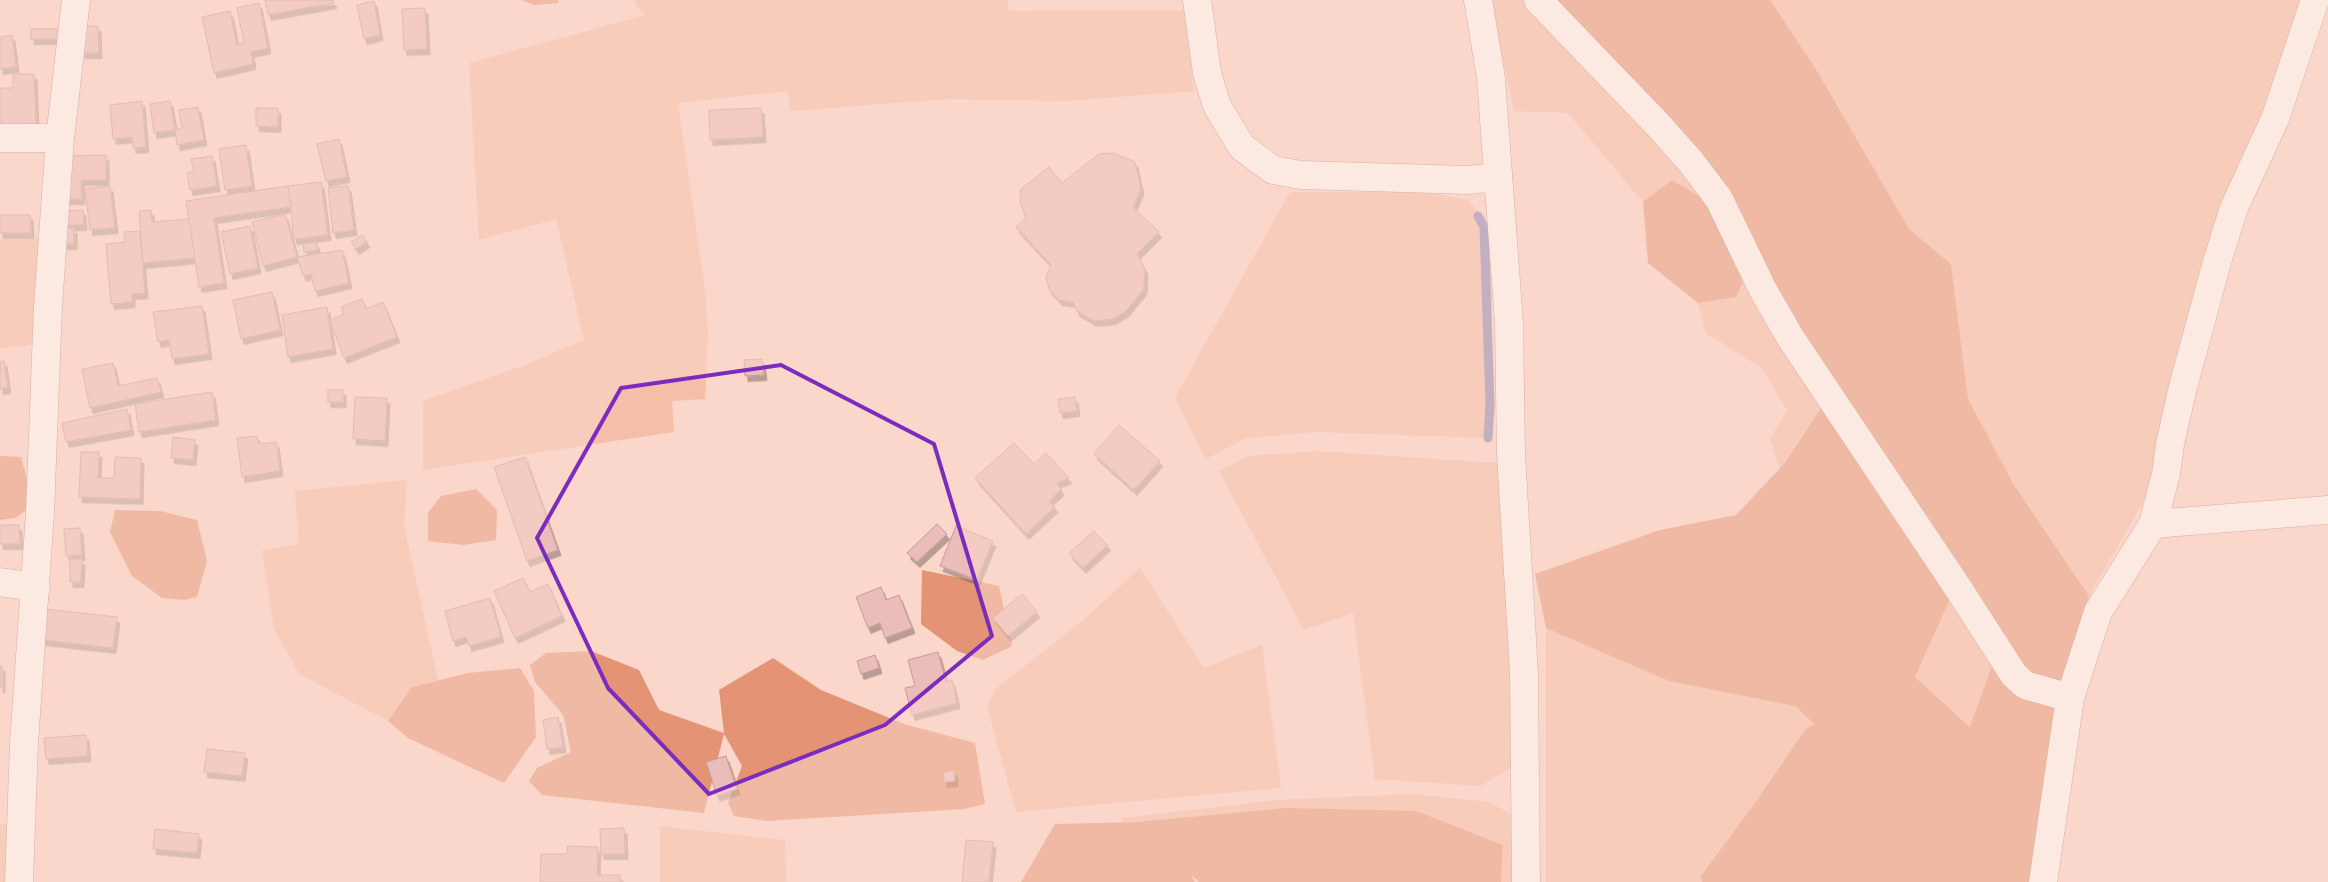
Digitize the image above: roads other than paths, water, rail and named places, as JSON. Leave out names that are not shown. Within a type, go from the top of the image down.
[{"type":"street","points":[[19,882],[24,743],[36,587],[48,306],[60,138],[76,0]]},
{"type":"street","points":[[1197,0],[1207,73],[1217,106],[1242,147],[1273,170],[1301,175],[1468,180],[1498,178]]},
{"type":"street","points":[[1478,0],[1491,78],[1509,323],[1511,454],[1524,673],[1526,882]]},
{"type":"street","points":[[1538,0],[1667,134],[1719,199],[1762,290],[1790,337],[2014,675],[2025,684],[2070,698]]},
{"type":"street","points":[[2044,882],[2070,698],[2098,612],[2152,524],[2166,474],[2170,444],[2189,361],[2217,262],[2234,208],[2275,119],[2315,0]]},
{"type":"street","points":[[0,138],[60,138]]},
{"type":"street","points":[[2152,524],[2328,510]]},
{"type":"street","points":[[0,582],[36,587]]},
{"type":"waterway","points":[[1478,216],[1484,227],[1490,405],[1488,438]]}]
